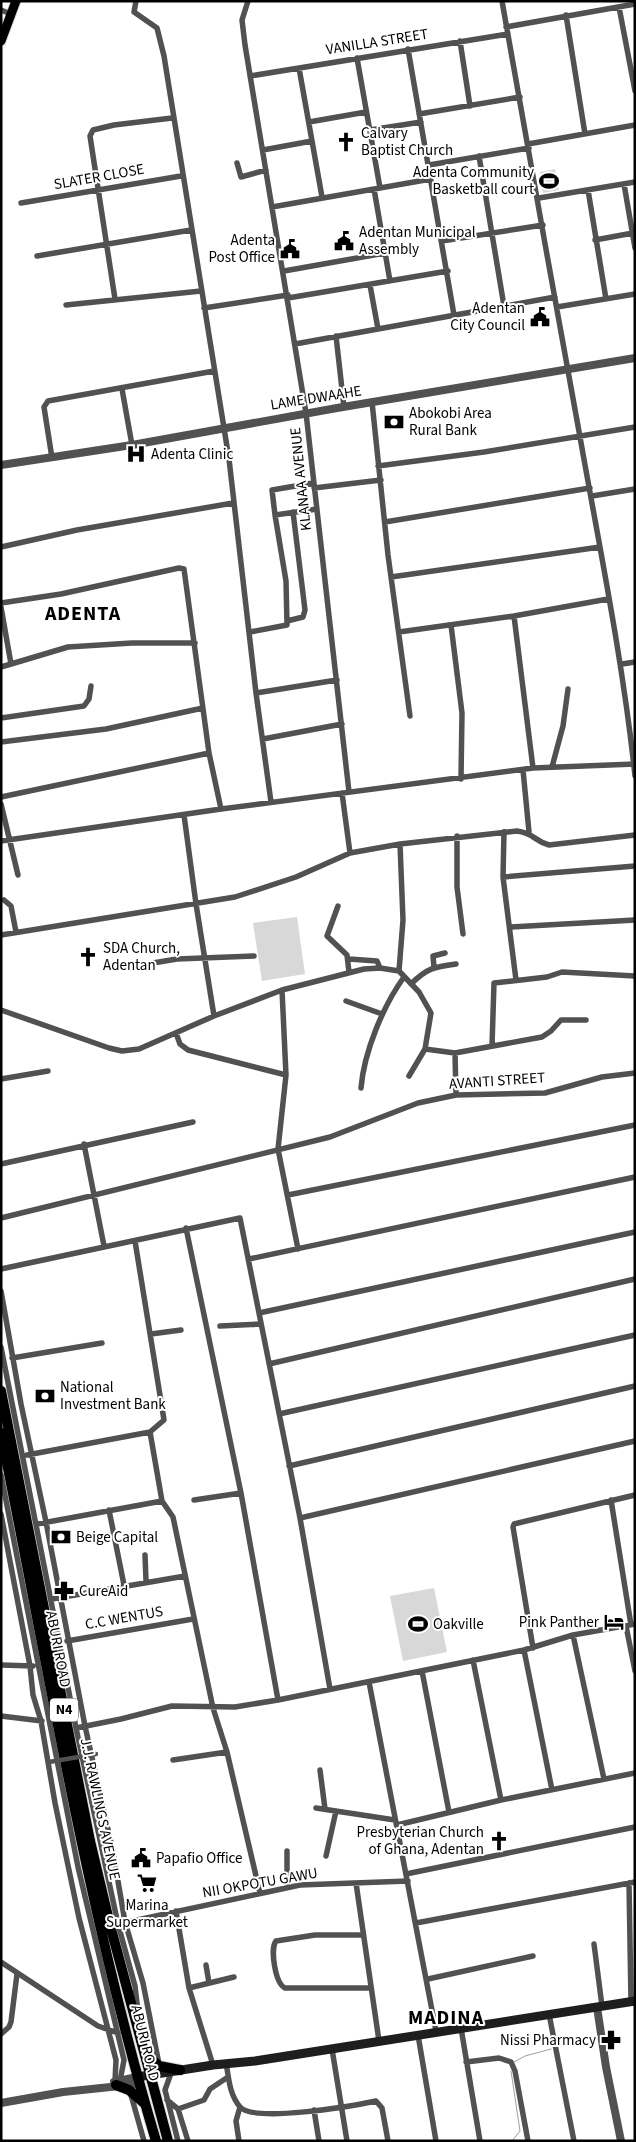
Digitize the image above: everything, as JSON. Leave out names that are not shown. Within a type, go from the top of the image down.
[{"type":"highway","name":"J.J. RAWLINGS AVENUE","points":[[1,1391],[49,1612],[95,1840],[110,1925],[145,2052],[145,2079],[162,2119],[168,2141]]},
{"type":"highway","name":"ABURI ROAD","points":[[1,1433],[36,1633],[86,1865],[96,1924],[130,2049],[145,2079],[146,2106],[154,2138]]},
{"type":"highway","points":[[145,2052],[150,2060],[159,2066],[180,2070]]},
{"type":"highway","points":[[115,2083],[129,2090],[146,2106]]},
{"type":"main road","points":[[1,41],[16,1]]},
{"type":"main road","points":[[145,2079],[229,2064],[633,2001]]},
{"type":"main road","points":[[145,2079],[213,2064],[229,2064]]},
{"type":"street","points":[[136,1],[134,12],[157,28],[159,32],[181,176],[224,427],[271,802]]},
{"type":"street","name":"KLANAA AVENUE","points":[[248,1],[242,20],[306,413],[349,792]]},
{"type":"street","points":[[502,1],[592,496],[608,599],[622,664],[635,776]]},
{"type":"street","points":[[506,26],[635,4]]},
{"type":"street","points":[[620,7],[632,55],[635,91]]},
{"type":"street","points":[[1,10],[11,14]]},
{"type":"street","points":[[566,15],[585,134]]},
{"type":"street","name":"VANILLA STREET","points":[[250,76],[508,34]]},
{"type":"street","points":[[460,41],[470,106]]},
{"type":"street","points":[[408,49],[448,271],[454,315]]},
{"type":"street","points":[[357,58],[370,130],[390,282]]},
{"type":"street","points":[[299,68],[322,197]]},
{"type":"street","points":[[419,114],[520,97]]},
{"type":"street","points":[[309,122],[366,112]]},
{"type":"street","points":[[115,299],[91,133],[114,126],[172,118]]},
{"type":"street","points":[[370,130],[421,122]]},
{"type":"street","points":[[429,165],[635,125]]},
{"type":"street","points":[[263,150],[312,141]]},
{"type":"street","points":[[479,156],[504,306]]},
{"type":"street","points":[[237,163],[241,178],[266,170]]},
{"type":"street","name":"SLATER CLOSE","points":[[21,203],[181,176]]},
{"type":"street","points":[[272,206],[432,179]]},
{"type":"street","points":[[539,198],[635,182]]},
{"type":"street","points":[[624,184],[635,248]]},
{"type":"street","points":[[588,190],[606,299]]},
{"type":"street","points":[[442,241],[543,225]]},
{"type":"street","points":[[37,256],[191,230]]},
{"type":"street","points":[[595,240],[633,233]]},
{"type":"street","points":[[284,271],[385,253]]},
{"type":"street","points":[[204,308],[390,282],[448,271]]},
{"type":"street","points":[[370,285],[378,329]]},
{"type":"street","points":[[66,305],[201,291]]},
{"type":"street","points":[[557,307],[635,294]]},
{"type":"street","points":[[295,344],[555,297]]},
{"type":"street","points":[[336,336],[344,407]]},
{"type":"street","name":"LAME DWAAHE","points":[[1,465],[132,445],[224,427],[635,358]]},
{"type":"street","points":[[52,458],[44,406],[48,401],[214,371]]},
{"type":"street","points":[[122,389],[132,445]]},
{"type":"street","points":[[372,402],[391,577],[410,716]]},
{"type":"street","points":[[378,466],[580,437],[635,427]]},
{"type":"street","points":[[250,632],[285,627],[288,621],[286,581],[272,490],[380,480]]},
{"type":"street","points":[[385,522],[590,488]]},
{"type":"street","points":[[592,496],[635,488]]},
{"type":"street","points":[[1,547],[115,522],[233,503]]},
{"type":"street","points":[[275,515],[317,509]]},
{"type":"street","points":[[288,621],[303,617],[305,610],[293,512]]},
{"type":"street","points":[[391,577],[600,546]]},
{"type":"street","points":[[1,603],[60,594],[182,568],[186,574],[208,753],[221,809]]},
{"type":"street","points":[[399,632],[514,616],[608,599]]},
{"type":"street","points":[[1,607],[11,664]]},
{"type":"street","points":[[514,616],[533,768]]},
{"type":"street","points":[[451,624],[462,713],[461,779]]},
{"type":"street","points":[[1,667],[68,647],[132,643],[195,643]]},
{"type":"street","points":[[622,664],[635,662]]},
{"type":"street","points":[[256,693],[337,680]]},
{"type":"street","points":[[1,718],[84,706],[90,699],[91,686]]},
{"type":"street","points":[[552,766],[564,726],[568,689]]},
{"type":"street","points":[[1,742],[106,729],[203,708]]},
{"type":"street","points":[[263,739],[342,724]]},
{"type":"street","points":[[1,797],[208,753]]},
{"type":"street","points":[[1,841],[271,802],[461,779],[533,768],[634,764]]},
{"type":"street","points":[[523,770],[529,832]]},
{"type":"street","points":[[342,793],[350,853]]},
{"type":"street","points":[[1,804],[18,875]]},
{"type":"street","points":[[184,815],[214,1016]]},
{"type":"street","points":[[504,832],[503,877],[516,980]]},
{"type":"street","points":[[1,935],[196,904],[260,889],[350,853],[400,844],[504,832],[529,832],[541,842],[549,844],[635,835]]},
{"type":"street","points":[[457,836],[457,887],[463,934]]},
{"type":"street","points":[[398,971],[403,920],[400,844]]},
{"type":"street","points":[[503,877],[635,866]]},
{"type":"street","points":[[4,900],[11,906],[16,932]]},
{"type":"street","points":[[338,906],[328,936],[349,959],[349,972]]},
{"type":"street","points":[[510,927],[635,920]]},
{"type":"street","points":[[434,967],[433,956],[445,953]]},
{"type":"street","points":[[147,964],[254,956]]},
{"type":"street","points":[[349,959],[377,961],[380,968]]},
{"type":"street","points":[[411,984],[423,971],[434,967],[456,964]]},
{"type":"street","points":[[1,1010],[122,1051],[139,1049],[214,1016],[282,990],[349,972],[380,968],[398,971],[404,976],[431,1012],[425,1049],[409,1076]]},
{"type":"street","points":[[492,1046],[494,983],[547,977],[562,972],[635,976]]},
{"type":"street","points":[[361,1088],[363,1072],[382,1014],[404,976]]},
{"type":"street","points":[[282,990],[286,1075],[278,1149],[298,1249]]},
{"type":"street","points":[[346,1002],[382,1014]]},
{"type":"street","points":[[425,1049],[454,1053],[542,1037],[551,1031],[561,1020],[586,1020]]},
{"type":"street","points":[[176,1033],[180,1044],[188,1050],[286,1075]]},
{"type":"street","points":[[454,1053],[456,1095]]},
{"type":"street","points":[[1,1079],[48,1071]]},
{"type":"street","name":"AVANTI STREET","points":[[1,1218],[330,1137],[379,1119],[404,1107],[456,1095],[545,1092],[602,1077],[635,1073]]},
{"type":"street","points":[[1,1164],[84,1144],[193,1122]]},
{"type":"street","points":[[288,1195],[635,1125]]},
{"type":"street","points":[[84,1144],[104,1246]]},
{"type":"street","points":[[249,1259],[635,1177]]},
{"type":"street","points":[[1,1269],[240,1218],[300,1518],[330,1689]]},
{"type":"street","points":[[186,1228],[242,1493],[278,1700]]},
{"type":"street","points":[[259,1313],[635,1232]]},
{"type":"street","points":[[23,1455],[150,1432],[162,1424],[164,1416],[135,1241]]},
{"type":"street","points":[[269,1364],[635,1279]]},
{"type":"street","points":[[1,1291],[30,1454],[46,1522],[84,1726],[113,1852],[125,1922],[142,1977],[159,2066]]},
{"type":"street","points":[[220,1326],[261,1324]]},
{"type":"street","points":[[151,1334],[180,1330]]},
{"type":"street","points":[[279,1414],[635,1334]]},
{"type":"street","points":[[12,1358],[102,1343]]},
{"type":"street","points":[[1,1347],[52,1599],[49,1612],[60,1643],[95,1840],[135,1986],[139,2009],[138,2026]]},
{"type":"street","points":[[289,1466],[635,1386]]},
{"type":"street","points":[[16,1421],[24,1420]]},
{"type":"street","points":[[150,1432],[162,1501],[172,1518],[212,1708],[227,1752],[260,1893]]},
{"type":"street","points":[[300,1518],[635,1441]]},
{"type":"street","points":[[1,1475],[36,1633],[38,1665],[49,1723],[96,1924],[124,2060],[115,2083]]},
{"type":"street","points":[[194,1500],[242,1493]]},
{"type":"street","points":[[533,1648],[512,1527],[514,1524],[635,1495]]},
{"type":"street","points":[[611,1500],[631,1625],[635,1671]]},
{"type":"street","points":[[37,1524],[162,1501]]},
{"type":"street","points":[[109,1510],[124,1585]]},
{"type":"street","points":[[1,1514],[30,1666],[33,1695],[41,1721],[55,1804],[79,1918],[117,2065],[115,2083]]},
{"type":"street","points":[[2,1524],[11,1522]]},
{"type":"street","points":[[144,1556],[146,1582]]},
{"type":"street","points":[[52,1599],[124,1585],[185,1576]]},
{"type":"street","name":"C.C WENTUS","points":[[60,1643],[193,1619]]},
{"type":"street","points":[[76,1728],[172,1706],[212,1708],[278,1700],[524,1650],[572,1635],[631,1625]]},
{"type":"street","points":[[572,1635],[604,1779]]},
{"type":"street","points":[[524,1650],[552,1790]]},
{"type":"street","points":[[474,1660],[501,1800]]},
{"type":"street","points":[[1,1665],[38,1665]]},
{"type":"street","points":[[422,1671],[449,1812]]},
{"type":"street","points":[[369,1682],[428,1980],[436,2032]]},
{"type":"street","points":[[1,1716],[49,1723]]},
{"type":"street","points":[[173,1760],[227,1752]]},
{"type":"street","points":[[49,1762],[96,1754]]},
{"type":"street","points":[[320,1770],[325,1810]]},
{"type":"street","points":[[316,1808],[396,1823],[635,1773]]},
{"type":"street","points":[[326,1856],[336,1811]]},
{"type":"street","points":[[406,1874],[635,1827]]},
{"type":"street","points":[[287,1851],[287,1887]]},
{"type":"street","name":"NII OKPOTU GAWU","points":[[118,1924],[287,1887],[408,1881]]},
{"type":"street","points":[[416,1923],[632,1882],[633,2001]]},
{"type":"street","points":[[356,1883],[379,2041]]},
{"type":"street","points":[[176,1911],[189,1988],[213,2064]]},
{"type":"street","points":[[363,1935],[316,1935],[276,1941],[273,1948],[277,1979],[285,1988],[371,1988]]},
{"type":"street","points":[[594,1944],[606,2067],[621,2141]]},
{"type":"street","points":[[428,1980],[533,1956]]},
{"type":"street","points":[[1,1962],[107,2030],[118,2032]]},
{"type":"street","points":[[206,1965],[209,1983]]},
{"type":"street","points":[[1,2034],[9,2027],[11,2022],[17,1974]]},
{"type":"street","points":[[189,1988],[234,1977]]},
{"type":"street","points":[[549,2014],[574,2141]]},
{"type":"street","points":[[461,2028],[480,2141]]},
{"type":"street","points":[[418,2035],[436,2141]]},
{"type":"street","points":[[332,2049],[347,2141]]},
{"type":"street","points":[[466,2062],[499,2058],[513,2065],[528,2141]]},
{"type":"street","points":[[229,2064],[228,2077],[231,2090],[240,2107],[256,2114],[314,2110],[379,2102],[382,2108],[388,2141]]},
{"type":"street","points":[[170,2076],[166,2090],[167,2100],[178,2141]]},
{"type":"street","points":[[178,2109],[204,2100],[210,2089],[228,2077]]},
{"type":"street","points":[[1,2103],[145,2079]]},
{"type":"street","points":[[129,2090],[140,2120],[144,2141]]},
{"type":"street","points":[[167,2100],[178,2109],[188,2141]]},
{"type":"street","points":[[239,2141],[236,2121],[240,2107]]},
{"type":"street","points":[[314,2110],[319,2141]]},
{"type":"shaded area","name":"Adenta Community Basketball court","points":[[555,169],[559,190],[543,193],[540,172]]},
{"type":"shaded area","points":[[297,917],[305,974],[262,981],[253,923]]},
{"type":"shaded area","name":"Oakville","points":[[434,1588],[447,1652],[403,1661],[390,1596]]},
{"type":"waterway","points":[[514,2062],[525,2056],[551,2049]]},
{"type":"waterway","points":[[511,2071],[520,2131],[512,2141]]},
{"type":"place","name":"Calvary Baptist Church","points":[[346,142]]},
{"type":"place","name":"Adenta Community Basketball court","points":[[549,181]]},
{"type":"place","name":"Adentan Municipal Assembly","points":[[344,241]]},
{"type":"place","name":"Adenta Post Office","points":[[290,249]]},
{"type":"place","name":"Adentan City Council","points":[[540,317]]},
{"type":"place","name":"Abokobi Area Rural Bank","points":[[394,422]]},
{"type":"place","name":"Adenta Clinic","points":[[136,454]]},
{"type":"place","name":"SDA Church, Adentan","points":[[88,957]]},
{"type":"place","name":"National Investment Bank","points":[[45,1396]]},
{"type":"place","name":"Beige Capital","points":[[61,1537]]},
{"type":"place","name":"CureAid","points":[[64,1591]]},
{"type":"place","name":"Pink Panther","points":[[614,1622]]},
{"type":"place","name":"Oakville","points":[[418,1624]]},
{"type":"place","name":"Presbyterian Church of Ghana, Adentan","points":[[499,1841]]},
{"type":"place","name":"Papafio Office","points":[[141,1858]]},
{"type":"place","name":"Marina Supermarket","points":[[147,1883]]},
{"type":"place","name":"Nissi Pharmacy","points":[[611,2040]]},
{"type":"district","name":"ADENTA","points":[[83,614]]},
{"type":"district","name":"MADINA","points":[[446,2018]]}]
